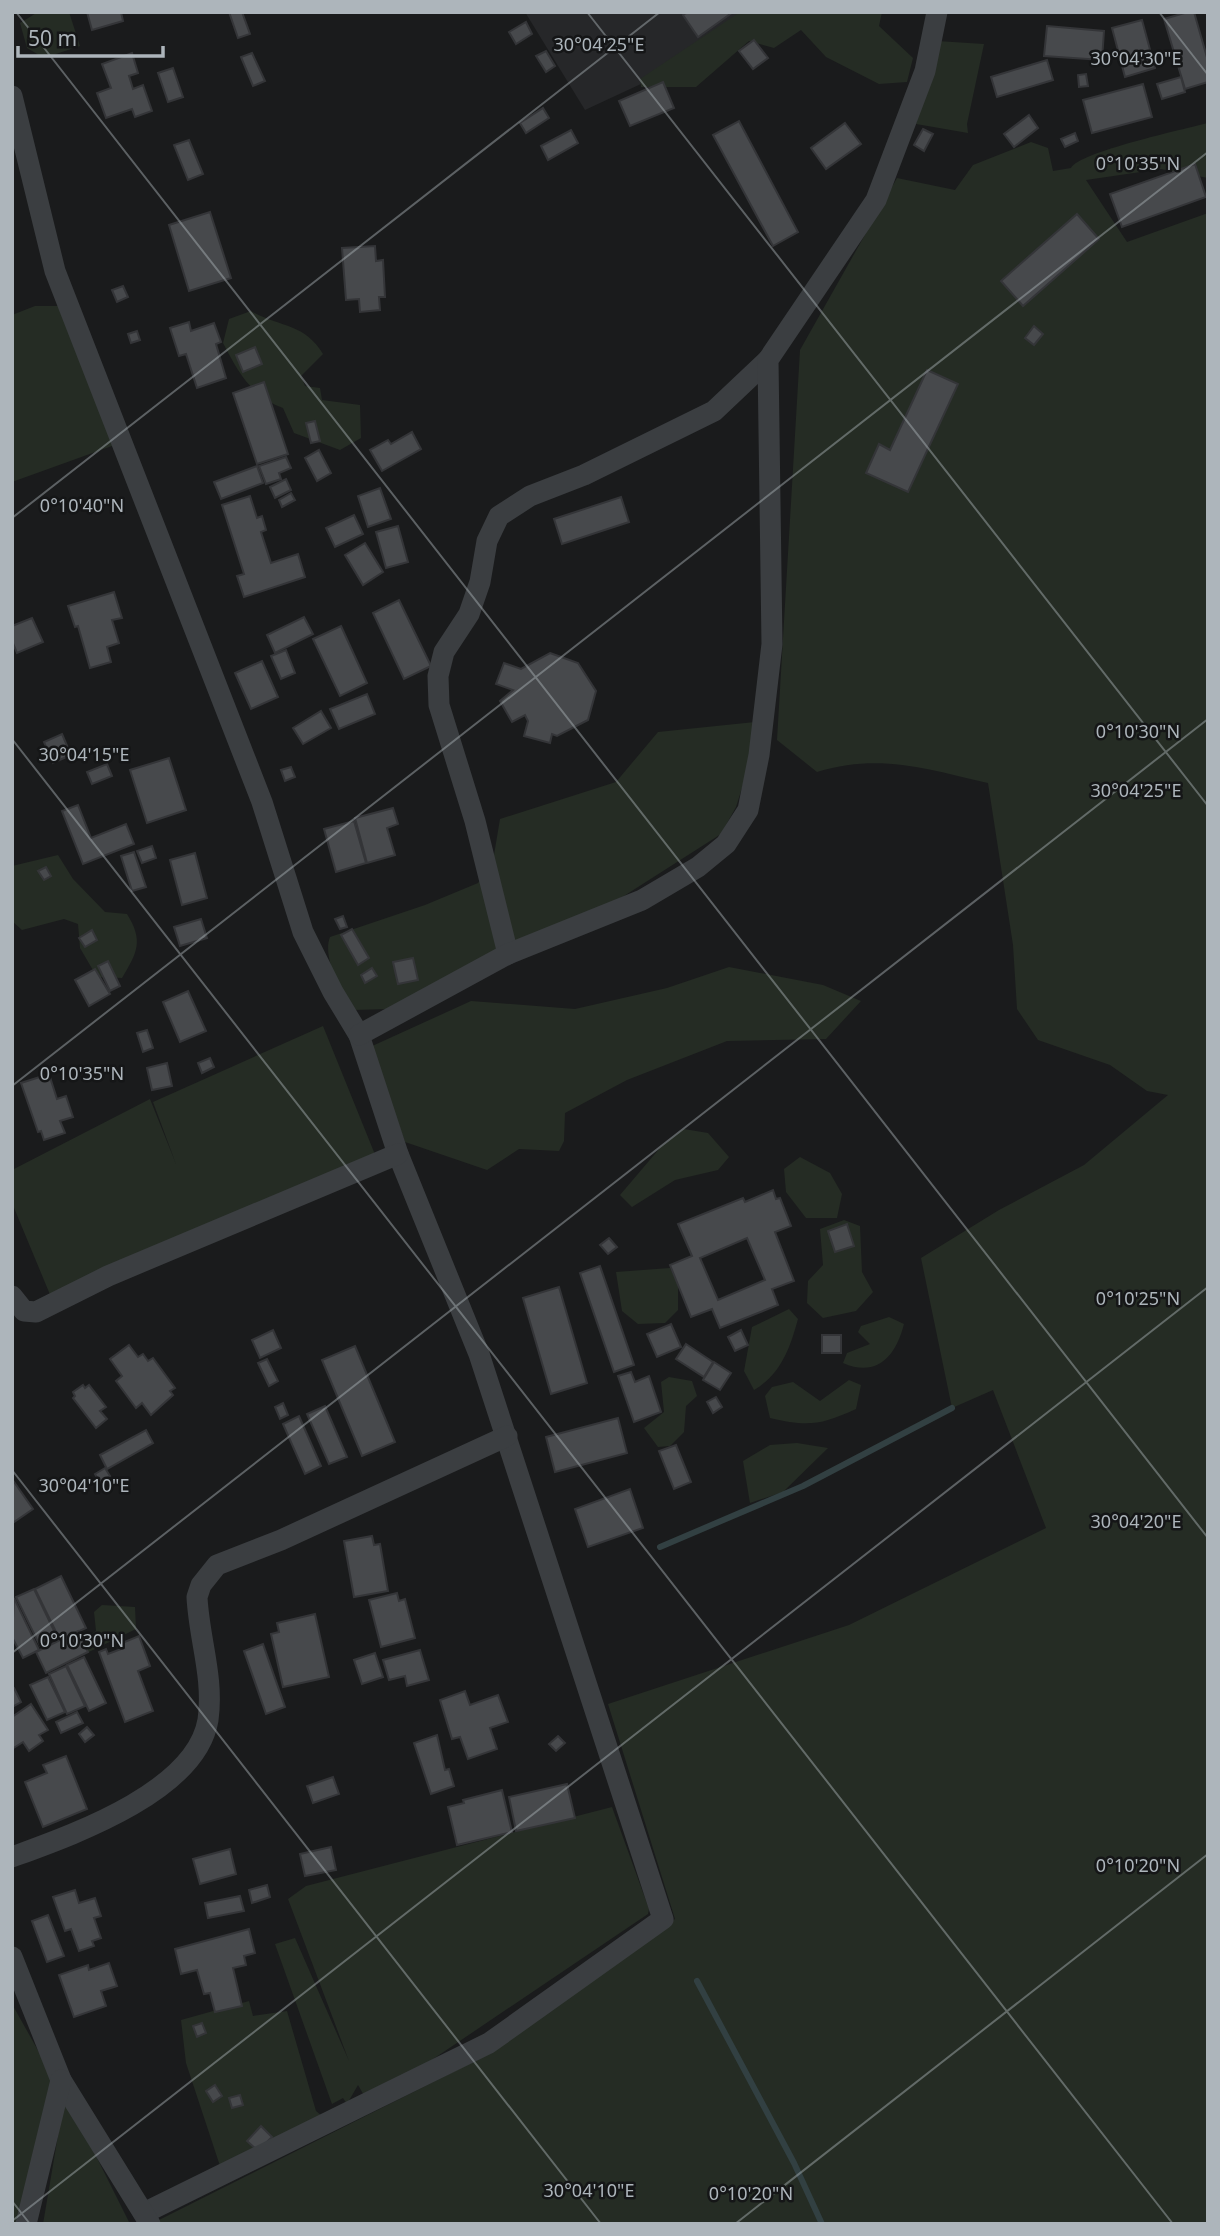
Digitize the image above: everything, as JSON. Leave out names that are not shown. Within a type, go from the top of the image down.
[{"type":"street","points":[[508,954],[475,821],[439,705],[438,676],[444,652],[470,614],[480,582],[486,541],[499,516],[530,496],[584,475],[714,411],[768,360],[876,200],[925,71],[937,12]]},
{"type":"street","points":[[12,96],[55,271],[257,789],[303,932],[333,992],[359,1035],[398,1154],[452,1282],[507,1436],[663,1919],[489,2043],[147,2218],[61,2080],[12,1957]]},
{"type":"street","points":[[359,1035],[508,954],[642,900],[698,867],[726,844],[748,810],[760,755],[772,644],[768,360]]},
{"type":"street","points":[[12,1296],[24,1311],[36,1312],[108,1276],[398,1154]]},
{"type":"street","points":[[12,1857],[83,1829],[153,1791],[180,1769],[197,1746],[207,1722],[210,1677],[197,1597],[201,1585],[217,1565],[281,1540],[507,1436]]},
{"type":"street","points":[[26,2224],[61,2080]]},
{"type":"shaded area","points":[[38,12],[69,12],[80,46],[44,58],[27,48],[20,23]]},
{"type":"shaded area","points":[[525,12],[761,12],[701,56],[585,110]]},
{"type":"shaded area","points":[[740,12],[882,12],[879,26],[913,58],[907,82],[879,84],[826,57],[801,30],[774,48],[749,41],[696,87],[641,87],[640,79]]},
{"type":"shaded area","points":[[937,41],[984,44],[967,124],[968,133],[916,124]]},
{"type":"shaded area","points":[[1208,123],[1208,178],[1161,169],[1086,180],[1127,242],[1208,213],[1208,2224],[822,2224],[813,2206],[820,2224],[151,2224],[461,2068],[675,1919],[608,1704],[849,1625],[1046,1528],[993,1390],[952,1408],[921,1258],[999,1210],[1084,1165],[1168,1095],[1147,1091],[1110,1065],[1038,1040],[1017,1009],[1013,945],[988,783],[923,768],[882,763],[840,766],[817,772],[777,740],[800,350],[897,178],[955,190],[973,165],[1031,142],[1048,148],[1053,171],[1071,168],[1078,162],[1112,148]]},
{"type":"shaded area","points":[[35,306],[73,306],[123,442],[12,482],[12,315]]},
{"type":"shaded area","points":[[251,311],[300,331],[316,344],[323,354],[301,376],[305,386],[320,388],[322,400],[360,405],[361,438],[340,450],[294,433],[283,408],[262,397],[247,382],[223,343],[229,319]]},
{"type":"shaded area","points":[[755,722],[747,772],[736,807],[721,834],[602,910],[389,1009],[353,1010],[338,985],[331,964],[328,945],[330,937],[425,905],[478,883],[493,861],[500,819],[616,782],[658,732]]},
{"type":"shaded area","points":[[58,855],[73,879],[105,912],[127,914],[132,923],[137,940],[135,954],[122,978],[97,977],[80,948],[78,924],[64,919],[22,930],[12,921],[12,866]]},
{"type":"shaded area","points":[[729,967],[823,985],[861,1001],[826,1039],[727,1041],[627,1080],[565,1113],[564,1141],[559,1151],[519,1149],[487,1170],[405,1142],[370,1047],[471,1001],[575,1009],[667,988]]},
{"type":"shaded area","points":[[323,1026],[376,1157],[51,1297],[12,1203],[12,1170],[150,1099],[176,1164],[153,1102]]},
{"type":"shaded area","points":[[684,1129],[708,1133],[729,1157],[718,1170],[675,1180],[632,1207],[620,1195],[660,1148]]},
{"type":"shaded area","points":[[800,1157],[830,1173],[842,1194],[837,1218],[806,1218],[786,1192],[784,1169]]},
{"type":"shaded area","points":[[844,1220],[860,1226],[862,1272],[873,1292],[856,1311],[823,1318],[807,1303],[808,1281],[823,1265],[820,1229]]},
{"type":"shaded area","points":[[670,1268],[678,1284],[678,1310],[665,1323],[638,1324],[622,1311],[616,1272]]},
{"type":"shaded area","points":[[789,1309],[798,1319],[788,1350],[778,1368],[754,1390],[744,1371],[752,1327]]},
{"type":"shaded area","points":[[889,1317],[904,1324],[896,1346],[883,1361],[866,1368],[843,1363],[847,1353],[870,1344],[858,1332],[861,1326]]},
{"type":"shaded area","points":[[669,1377],[692,1381],[697,1396],[686,1406],[684,1432],[670,1446],[658,1447],[644,1428],[664,1412],[661,1382]]},
{"type":"shaded area","points":[[849,1380],[861,1385],[856,1409],[814,1423],[795,1423],[770,1418],[765,1396],[772,1387],[793,1382],[820,1401]]},
{"type":"shaded area","points":[[797,1443],[828,1448],[783,1492],[750,1503],[743,1461],[770,1445]]},
{"type":"shaded area","points":[[102,1605],[135,1607],[136,1629],[54,1669],[45,1663],[96,1631],[94,1612]]},
{"type":"shaded area","points":[[612,1807],[649,1909],[648,1914],[402,2080],[365,2097],[358,2085],[347,2104],[343,2098],[332,2104],[275,1944],[295,1938],[349,2061],[288,1899],[306,1886]]},
{"type":"shaded area","points":[[249,2001],[253,2016],[287,2011],[316,2111],[322,2116],[222,2172],[186,2063],[181,2020]]},
{"type":"shaded area","points":[[12,2004],[54,2079],[28,2224],[12,2224]]},
{"type":"shaded area","points":[[65,2094],[130,2224],[43,2224]]},
{"type":"building","points":[[87,12],[121,12],[123,21],[92,30]]},
{"type":"building","points":[[229,12],[242,12],[250,34],[238,38]]},
{"type":"building","points":[[688,12],[733,12],[698,37],[683,15]]},
{"type":"building","points":[[1194,12],[1208,61],[1208,82],[1185,89],[1164,19]]},
{"type":"building","points":[[1142,20],[1155,68],[1125,77],[1112,28]]},
{"type":"building","points":[[526,22],[532,34],[516,44],[509,32]]},
{"type":"building","points":[[1047,26],[1104,31],[1102,60],[1044,56]]},
{"type":"building","points":[[754,40],[768,58],[753,69],[739,51]]},
{"type":"building","points":[[546,51],[555,66],[546,72],[536,56]]},
{"type":"building","points":[[132,53],[138,73],[129,76],[133,89],[143,85],[152,111],[135,117],[132,109],[106,118],[97,93],[111,88],[102,64]]},
{"type":"building","points":[[252,53],[265,81],[253,86],[241,57]]},
{"type":"building","points":[[1047,60],[1053,80],[997,97],[991,77]]},
{"type":"building","points":[[173,68],[183,97],[168,102],[158,73]]},
{"type":"building","points":[[1086,74],[1088,86],[1079,87],[1078,75]]},
{"type":"building","points":[[1181,77],[1185,92],[1162,99],[1157,84]]},
{"type":"building","points":[[663,82],[674,108],[630,126],[619,101]]},
{"type":"building","points":[[1143,84],[1152,117],[1092,133],[1083,100]]},
{"type":"building","points":[[543,108],[549,118],[526,133],[520,123]]},
{"type":"building","points":[[1029,115],[1038,128],[1014,147],[1004,134]]},
{"type":"building","points":[[739,121],[798,232],[773,246],[713,135]]},
{"type":"building","points":[[845,123],[861,144],[826,169],[811,148]]},
{"type":"building","points":[[923,129],[933,134],[924,151],[914,145]]},
{"type":"building","points":[[571,130],[578,143],[548,160],[541,146]]},
{"type":"building","points":[[1075,133],[1078,141],[1065,147],[1061,139]]},
{"type":"building","points":[[189,140],[203,174],[188,180],[174,145]]},
{"type":"building","points":[[1195,164],[1206,197],[1122,227],[1110,194]]},
{"type":"building","points":[[210,212],[231,278],[189,291],[169,225]]},
{"type":"building","points":[[1077,214],[1099,239],[1023,306],[1001,281]]},
{"type":"building","points":[[375,246],[376,261],[383,260],[385,297],[379,297],[380,310],[360,312],[359,299],[346,300],[342,248]]},
{"type":"building","points":[[123,286],[128,297],[117,302],[112,290]]},
{"type":"building","points":[[189,322],[191,331],[214,323],[221,342],[216,344],[226,378],[197,388],[186,354],[179,356],[170,328]]},
{"type":"building","points":[[1034,326],[1043,334],[1034,345],[1025,338]]},
{"type":"building","points":[[137,331],[140,340],[131,343],[128,334]]},
{"type":"building","points":[[255,347],[262,364],[243,372],[236,355]]},
{"type":"building","points":[[927,370],[958,384],[908,492],[866,473],[879,444],[890,450]]},
{"type":"building","points":[[264,382],[288,454],[257,464],[233,393]]},
{"type":"building","points":[[315,421],[320,441],[311,443],[306,423]]},
{"type":"building","points":[[412,432],[421,449],[382,471],[370,450],[388,440],[391,444]]},
{"type":"building","points":[[319,450],[331,473],[317,481],[305,458]]},
{"type":"building","points":[[286,457],[291,468],[279,473],[281,479],[266,484],[259,466]]},
{"type":"building","points":[[257,466],[263,483],[221,499],[214,482]]},
{"type":"building","points":[[286,479],[291,490],[275,498],[270,487]]},
{"type":"building","points":[[380,488],[391,519],[368,527],[358,496]]},
{"type":"building","points":[[291,493],[295,500],[282,507],[279,500]]},
{"type":"building","points":[[250,496],[257,518],[262,516],[266,530],[261,532],[271,563],[298,554],[305,577],[244,597],[237,576],[244,574],[222,505]]},
{"type":"building","points":[[621,497],[629,522],[562,544],[554,519]]},
{"type":"building","points":[[354,515],[363,534],[335,547],[326,528]]},
{"type":"building","points":[[398,526],[408,562],[386,568],[376,532]]},
{"type":"building","points":[[365,543],[383,572],[363,585],[345,555]]},
{"type":"building","points":[[114,592],[122,618],[112,620],[119,643],[107,647],[111,662],[90,668],[78,626],[75,627],[68,606]]},
{"type":"building","points":[[399,600],[431,666],[404,679],[373,613]]},
{"type":"building","points":[[304,617],[313,634],[275,653],[267,635]]},
{"type":"building","points":[[32,618],[43,642],[17,653],[12,641],[12,626]]},
{"type":"building","points":[[341,626],[367,683],[340,696],[313,639]]},
{"type":"building","points":[[286,650],[295,673],[281,679],[271,656]]},
{"type":"building","points":[[550,653],[578,663],[596,691],[588,720],[557,736],[552,734],[550,743],[524,736],[528,721],[525,715],[512,722],[500,701],[513,690],[496,684],[504,663],[521,669]]},
{"type":"building","points":[[262,661],[278,697],[251,709],[235,673]]},
{"type":"building","points":[[367,694],[375,714],[339,729],[330,709]]},
{"type":"building","points":[[321,711],[331,728],[303,744],[293,728]]},
{"type":"building","points":[[62,734],[71,755],[53,763],[44,742]]},
{"type":"building","points":[[169,758],[186,810],[147,823],[130,770]]},
{"type":"building","points":[[107,764],[112,776],[92,784],[87,772]]},
{"type":"building","points":[[291,767],[295,777],[285,781],[281,770]]},
{"type":"building","points":[[78,805],[91,838],[126,824],[134,844],[83,864],[62,811]]},
{"type":"building","points":[[393,808],[398,824],[387,828],[395,855],[367,863],[355,818]]},
{"type":"building","points":[[354,821],[366,863],[336,872],[324,829]]},
{"type":"building","points":[[152,846],[156,858],[142,863],[137,851]]},
{"type":"building","points":[[134,852],[146,887],[132,891],[121,856]]},
{"type":"building","points":[[195,853],[207,898],[182,905],[170,860]]},
{"type":"building","points":[[46,867],[51,876],[44,880],[38,871]]},
{"type":"building","points":[[343,916],[347,927],[340,929],[335,919]]},
{"type":"building","points":[[201,919],[207,938],[180,946],[174,927]]},
{"type":"building","points":[[352,929],[369,958],[358,965],[341,935]]},
{"type":"building","points":[[92,930],[97,940],[85,947],[79,938]]},
{"type":"building","points":[[413,958],[418,980],[398,984],[393,962]]},
{"type":"building","points":[[108,961],[120,986],[110,991],[98,966]]},
{"type":"building","points":[[372,968],[377,976],[365,983],[361,975]]},
{"type":"building","points":[[95,969],[110,994],[89,1006],[75,980]]},
{"type":"building","points":[[188,991],[206,1031],[180,1042],[163,1002]]},
{"type":"building","points":[[147,1030],[153,1048],[143,1052],[137,1033]]},
{"type":"building","points":[[210,1058],[214,1067],[202,1073],[198,1063]]},
{"type":"building","points":[[167,1063],[172,1086],[152,1090],[147,1068]]},
{"type":"building","points":[[49,1074],[57,1099],[66,1096],[73,1117],[60,1121],[65,1133],[44,1140],[41,1131],[38,1132],[21,1083]]},
{"type":"building","points":[[773,1190],[776,1199],[780,1198],[791,1226],[775,1232],[794,1281],[772,1289],[778,1305],[720,1328],[712,1309],[691,1317],[670,1265],[692,1256],[678,1224],[743,1198],[745,1202]],"holes":[[[747,1238],[765,1280],[718,1300],[700,1258]]]},
{"type":"building","points":[[847,1224],[854,1246],[835,1252],[828,1231]]},
{"type":"building","points":[[609,1238],[617,1247],[608,1254],[600,1245]]},
{"type":"building","points":[[600,1266],[634,1365],[614,1372],[580,1273]]},
{"type":"building","points":[[559,1287],[587,1383],[551,1394],[523,1298]]},
{"type":"building","points":[[671,1324],[681,1347],[657,1357],[647,1334]]},
{"type":"building","points":[[273,1330],[281,1348],[260,1358],[252,1340]]},
{"type":"building","points":[[741,1330],[748,1345],[735,1351],[728,1337]]},
{"type":"building","points":[[822,1335],[841,1335],[841,1353],[822,1353]]},
{"type":"building","points":[[686,1344],[713,1362],[704,1377],[676,1359]]},
{"type":"building","points":[[129,1345],[138,1357],[143,1354],[148,1361],[153,1358],[175,1388],[170,1391],[173,1395],[151,1415],[142,1403],[136,1408],[116,1381],[122,1376],[110,1359]]},
{"type":"building","points":[[355,1346],[395,1442],[362,1456],[322,1360]]},
{"type":"building","points":[[267,1359],[278,1381],[269,1386],[258,1363]]},
{"type":"building","points":[[714,1362],[731,1373],[720,1390],[703,1380]]},
{"type":"building","points":[[631,1372],[635,1382],[649,1376],[661,1412],[634,1422],[618,1376]]},
{"type":"building","points":[[83,1385],[85,1388],[89,1385],[106,1407],[100,1411],[107,1419],[96,1428],[73,1398],[73,1392]]},
{"type":"building","points":[[716,1397],[722,1407],[713,1413],[707,1402]]},
{"type":"building","points":[[283,1403],[288,1415],[280,1419],[275,1407]]},
{"type":"building","points":[[325,1406],[347,1457],[329,1464],[307,1414]]},
{"type":"building","points":[[299,1416],[321,1466],[305,1474],[283,1424]]},
{"type":"building","points":[[618,1418],[627,1453],[555,1472],[546,1437]]},
{"type":"building","points":[[146,1430],[153,1443],[107,1469],[100,1455]]},
{"type":"building","points":[[676,1445],[691,1482],[674,1489],[659,1451]]},
{"type":"building","points":[[105,1468],[110,1476],[100,1483],[95,1474]]},
{"type":"building","points":[[12,1479],[33,1509],[14,1522],[12,1519]]},
{"type":"building","points":[[630,1489],[643,1528],[588,1547],[575,1509]]},
{"type":"building","points":[[372,1536],[374,1545],[380,1544],[388,1591],[354,1597],[344,1541]]},
{"type":"building","points":[[61,1576],[86,1628],[60,1640],[35,1589]]},
{"type":"building","points":[[34,1589],[57,1637],[40,1646],[16,1597]]},
{"type":"building","points":[[397,1593],[399,1601],[405,1599],[415,1638],[381,1647],[369,1600]]},
{"type":"building","points":[[14,1598],[39,1650],[23,1658],[12,1637]]},
{"type":"building","points":[[315,1614],[329,1677],[283,1687],[271,1634],[279,1632],[277,1623]]},
{"type":"building","points":[[78,1631],[88,1652],[46,1673],[36,1652]]},
{"type":"building","points":[[139,1636],[150,1666],[138,1671],[153,1711],[125,1722],[99,1652],[106,1649],[108,1654],[124,1648],[122,1643]]},
{"type":"building","points":[[263,1644],[285,1707],[266,1714],[244,1651]]},
{"type":"building","points":[[420,1650],[429,1680],[407,1686],[405,1676],[389,1680],[383,1660]]},
{"type":"building","points":[[375,1653],[383,1677],[362,1684],[354,1660]]},
{"type":"building","points":[[84,1657],[106,1703],[89,1711],[67,1665]]},
{"type":"building","points":[[66,1666],[85,1706],[67,1714],[49,1674]]},
{"type":"building","points":[[48,1677],[65,1712],[47,1720],[30,1685]]},
{"type":"building","points":[[14,1688],[21,1702],[12,1707],[12,1689]]},
{"type":"building","points":[[465,1691],[470,1705],[498,1695],[508,1722],[490,1728],[497,1749],[468,1759],[460,1737],[452,1739],[440,1700]]},
{"type":"building","points":[[31,1704],[48,1730],[39,1735],[43,1741],[29,1751],[23,1742],[12,1749],[12,1717]]},
{"type":"building","points":[[77,1712],[83,1723],[61,1733],[56,1722]]},
{"type":"building","points":[[87,1727],[94,1735],[85,1742],[79,1734]]},
{"type":"building","points":[[437,1735],[445,1770],[449,1769],[454,1786],[431,1794],[414,1743]]},
{"type":"building","points":[[558,1736],[565,1743],[556,1751],[549,1744]]},
{"type":"building","points":[[66,1756],[87,1809],[43,1827],[25,1782],[47,1773],[43,1765]]},
{"type":"building","points":[[333,1777],[339,1794],[313,1803],[307,1786]]},
{"type":"building","points":[[567,1784],[575,1818],[516,1831],[509,1797]]},
{"type":"building","points":[[502,1790],[512,1832],[457,1845],[448,1807],[464,1803],[463,1800]]},
{"type":"building","points":[[331,1847],[336,1870],[305,1876],[300,1854]]},
{"type":"building","points":[[230,1849],[236,1874],[200,1884],[193,1859]]},
{"type":"building","points":[[267,1885],[270,1897],[252,1903],[249,1890]]},
{"type":"building","points":[[75,1890],[79,1903],[95,1898],[101,1916],[94,1918],[101,1938],[92,1941],[94,1946],[79,1951],[71,1929],[65,1931],[53,1897]]},
{"type":"building","points":[[240,1896],[244,1911],[208,1918],[205,1903]]},
{"type":"building","points":[[48,1915],[64,1956],[47,1962],[32,1921]]},
{"type":"building","points":[[249,1929],[255,1953],[244,1956],[246,1965],[233,1968],[242,2006],[215,2012],[210,1993],[204,1994],[197,1970],[181,1974],[175,1949]]},
{"type":"building","points":[[109,1963],[117,1986],[101,1991],[106,2006],[74,2017],[59,1975],[88,1965],[89,1970]]},
{"type":"building","points":[[202,2023],[206,2033],[197,2037],[193,2026]]},
{"type":"building","points":[[215,2085],[222,2096],[213,2102],[206,2091]]},
{"type":"building","points":[[240,2095],[243,2105],[232,2108],[229,2098]]},
{"type":"building","points":[[261,2126],[272,2137],[258,2151],[247,2141]]},
{"type":"waterway","points":[[660,1547],[803,1486],[952,1408]]},
{"type":"waterway","points":[[697,1981],[794,2163],[822,2224]]}]
